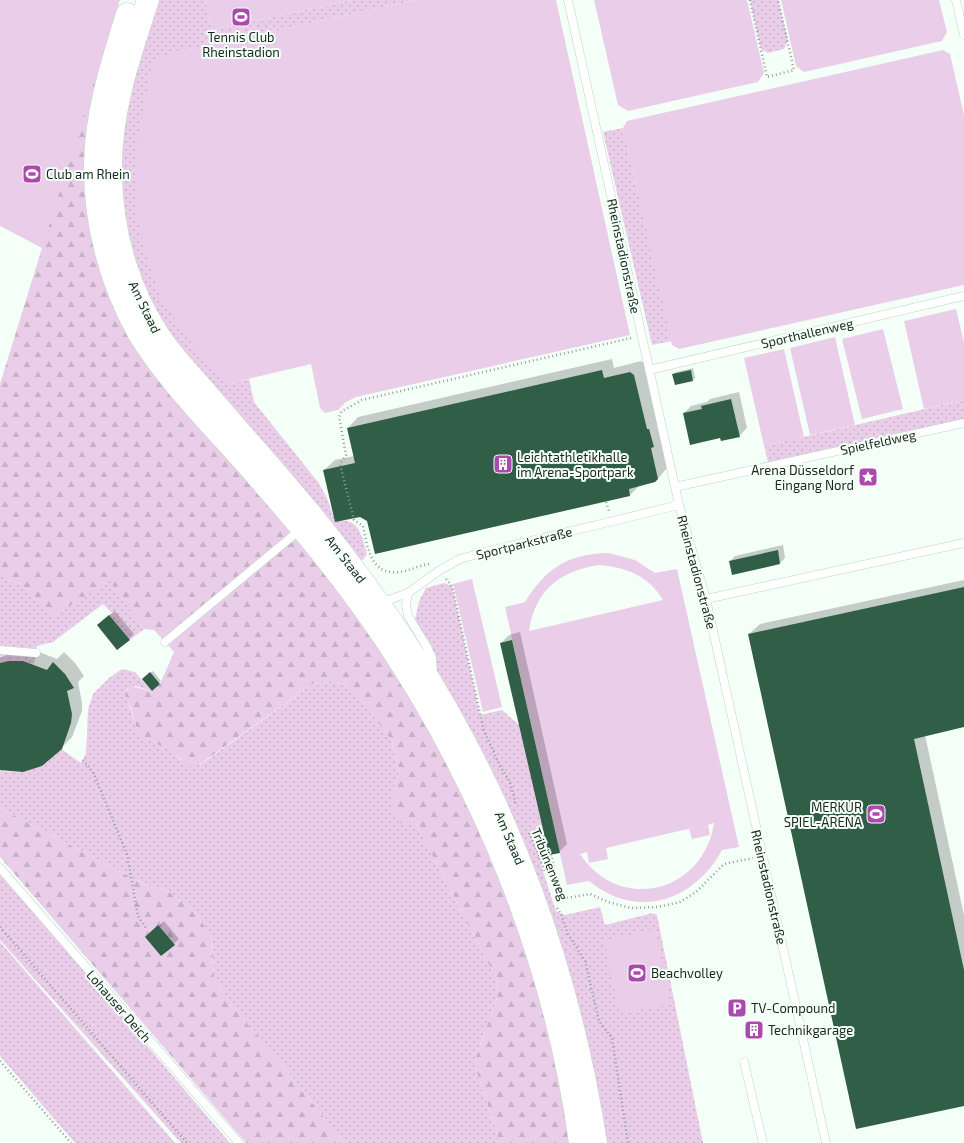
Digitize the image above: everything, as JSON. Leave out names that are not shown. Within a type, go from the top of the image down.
[{"type":"street","name":"Am Staad","points":[[132,0],[108,77],[99,122],[95,162],[98,212],[109,263],[125,306],[153,354],[302,528],[358,599],[418,689],[484,815],[519,903],[539,961],[559,1033],[580,1143]]},
{"type":"street","name":"Am Staad","points":[[148,0],[123,79],[112,148],[111,173],[114,212],[124,261],[134,288],[145,312],[162,340],[294,494],[349,561],[380,603],[434,687],[478,767],[519,857],[562,984],[575,1033],[596,1143]]},
{"type":"lane","name":"Rheinstadionstraße","points":[[568,0],[679,505],[706,600],[826,1143]]},
{"type":"lane","points":[[956,0],[964,35]]},
{"type":"lane","name":"Sporthallenweg","points":[[649,370],[964,296]]},
{"type":"lane","name":"Spielfeldweg","points":[[675,486],[964,423]]},
{"type":"lane","name":"Sportparkstraße","points":[[380,603],[408,593],[440,570],[460,560],[484,552],[679,505]]},
{"type":"lane","points":[[165,642],[302,528]]},
{"type":"lane","points":[[706,600],[964,543]]},
{"type":"lane","points":[[408,593],[406,605],[408,616],[432,658],[434,687]]},
{"type":"lane","points":[[0,650],[36,653]]},
{"type":"lane","name":"Lohauser Deich","points":[[0,868],[240,1143]]},
{"type":"lane","points":[[744,1062],[763,1143]]},
{"type":"path","points":[[750,0],[767,77],[794,70],[778,0]]},
{"type":"path","points":[[518,812],[510,782],[500,766],[484,731],[452,586],[440,570],[429,564],[394,572],[385,571],[373,561],[369,554],[363,526],[354,520],[340,464],[346,455],[339,417],[342,411],[362,400],[642,336]]},
{"type":"path","points":[[83,760],[93,772],[121,840],[126,854],[138,916],[146,928]]},
{"type":"path","name":"Tribünenweg","points":[[526,829],[539,855],[545,875]]},
{"type":"path","points":[[552,858],[561,899],[590,894],[608,902],[631,908],[658,907],[680,902],[696,892],[724,864],[762,855]]},
{"type":"path","name":"Tribünenweg","points":[[555,906],[561,914],[568,934],[585,960],[599,1021],[612,1038],[628,1143]]},
{"type":"path","points":[[0,927],[187,1143]]},
{"type":"path","points":[[0,1061],[70,1143]]},
{"type":"green space","name":"Club am Rhein","points":[[0,0],[120,0],[42,248],[0,226]]},
{"type":"green space","points":[[155,0],[205,0],[212,30],[352,0],[416,0],[177,52],[227,384],[249,379],[254,402],[318,482],[327,498],[335,521],[343,520],[350,522],[355,524],[358,528],[367,554],[363,560],[355,558],[166,335],[123,237],[117,138]]},
{"type":"green space","name":"Tennis Club Rheinstadion","points":[[205,0],[352,0],[212,30]]},
{"type":"green space","points":[[416,0],[556,0],[630,335],[356,397],[346,402],[338,410],[325,413],[320,408],[311,364],[227,384],[185,336],[162,299],[145,253],[136,211],[136,148],[151,68],[162,56],[177,52]]},
{"type":"green space","points":[[594,0],[747,0],[764,73],[758,82],[628,111],[618,105]]},
{"type":"green space","points":[[750,0],[778,0],[788,40],[784,49],[768,53],[761,49]]},
{"type":"green space","points":[[781,0],[939,0],[947,32],[942,41],[804,72],[796,66]]},
{"type":"green space","points":[[104,47],[92,224],[294,531],[359,614],[426,721],[501,878],[546,1017],[571,1143],[500,1143],[474,1063],[498,995],[496,978],[415,822],[399,823],[392,808],[393,791],[399,773],[392,741],[361,699],[349,687],[333,681],[314,683],[199,765],[190,766],[169,750],[143,737],[137,729],[125,693],[130,686],[152,691],[160,684],[174,652],[154,630],[144,629],[110,581],[58,613],[50,614],[21,584],[5,580],[0,572],[0,384],[42,248],[11,227]]},
{"type":"green space","points":[[943,50],[950,54],[964,115],[964,285],[679,349],[672,345],[623,128],[627,121]]},
{"type":"green space","points":[[623,128],[672,341],[652,345],[603,132]]},
{"type":"green space","points":[[956,309],[964,342],[964,400],[924,409],[904,321]]},
{"type":"green space","points":[[883,329],[903,409],[862,419],[842,339]]},
{"type":"green space","points":[[835,337],[855,425],[810,435],[790,348]]},
{"type":"green space","points":[[784,349],[804,437],[764,446],[744,358]]},
{"type":"green space","points":[[964,400],[964,420],[768,462],[764,446]]},
{"type":"green space","points":[[608,553],[635,560],[655,573],[677,569],[739,847],[722,850],[710,868],[696,882],[680,893],[663,900],[644,902],[626,900],[607,893],[589,881],[567,885],[505,607],[525,602],[541,580],[559,565],[581,556]],"holes":[[[599,565],[618,568],[636,574],[651,585],[663,600],[529,631],[537,604],[552,585],[572,572]],[[714,823],[707,847],[694,866],[677,880],[658,887],[637,889],[616,884],[597,873],[580,854],[587,852],[589,863],[608,859],[606,848],[705,825],[689,829],[692,839],[710,835],[708,825]]]},
{"type":"green space","points":[[0,572],[5,580],[21,584],[51,614],[58,613],[110,580],[144,629],[117,650],[97,625],[112,613],[103,604],[53,642],[37,646],[34,664],[22,661],[0,663]]},
{"type":"green space","points":[[472,579],[502,707],[483,712],[453,584]]},
{"type":"green space","points":[[444,583],[452,586],[480,715],[502,710],[520,726],[552,856],[541,865],[556,911],[565,915],[600,907],[605,925],[653,913],[657,915],[703,1143],[600,1143],[439,687],[434,655],[415,620],[419,601],[426,588]]},
{"type":"green space","points":[[122,669],[135,672],[152,691],[135,686],[127,689],[125,693],[137,729],[143,737],[170,750],[181,760],[200,765],[314,683],[333,681],[349,687],[361,699],[392,741],[399,773],[393,791],[415,822],[496,978],[498,995],[474,1063],[500,1143],[344,1143],[273,1053],[238,1013],[214,979],[212,939],[197,914],[167,890],[146,885],[0,808],[0,770],[18,772],[26,771],[48,761],[61,749],[81,763],[86,753],[88,709],[93,694],[109,678]]},
{"type":"green space","points":[[0,808],[146,885],[167,890],[197,914],[212,939],[214,979],[238,1013],[273,1053],[344,1143],[246,1143],[0,857]]},
{"type":"green space","points":[[0,873],[230,1143],[181,1143],[0,940]]},
{"type":"green space","name":"Beachvolley","points":[[655,929],[670,1004],[619,1014],[604,941]]},
{"type":"green space","points":[[0,942],[175,1143],[75,1143],[0,1056]]},
{"type":"building","name":"Leichtathletikhalle im Arena-Sportpark","points":[[602,370],[604,378],[630,372],[634,375],[647,429],[649,429],[654,447],[651,448],[658,479],[655,482],[629,489],[630,496],[375,554],[367,521],[360,517],[335,522],[323,470],[355,463],[347,428]]},
{"type":"building","points":[[691,370],[693,381],[675,385],[672,374]]},
{"type":"building","points":[[731,399],[740,437],[721,441],[720,438],[690,445],[683,413],[702,409],[701,406]]},
{"type":"building","points":[[778,550],[780,564],[732,575],[729,561]]},
{"type":"building","name":"MERKUR SPIEL-ARENA","points":[[964,587],[964,727],[914,739],[964,970],[964,1106],[856,1129],[748,634]]},
{"type":"building","points":[[109,615],[130,640],[117,650],[97,625]]},
{"type":"building","points":[[512,640],[560,853],[549,855],[500,643]]},
{"type":"building","points":[[9,661],[23,661],[47,670],[53,662],[65,674],[74,688],[67,691],[72,714],[71,723],[62,749],[42,766],[23,772],[0,770],[0,663]]},
{"type":"building","points":[[150,672],[160,684],[152,691],[142,679]]},
{"type":"building","points":[[158,925],[175,945],[161,956],[145,937]]},
{"type":"place","name":"Tennis Club Rheinstadion","points":[[241,17]]},
{"type":"place","name":"Club am Rhein","points":[[32,174]]},
{"type":"place","name":"Leichtathletikhalle im Arena-Sportpark","points":[[503,464]]},
{"type":"place","name":"Arena Düsseldorf Eingang Nord","points":[[868,477]]},
{"type":"place","name":"MERKUR SPIEL-ARENA","points":[[876,814]]},
{"type":"place","name":"Beachvolley","points":[[637,973]]},
{"type":"place","name":"TV-Compound","points":[[737,1008]]},
{"type":"place","name":"Technikgarage","points":[[754,1030]]}]
